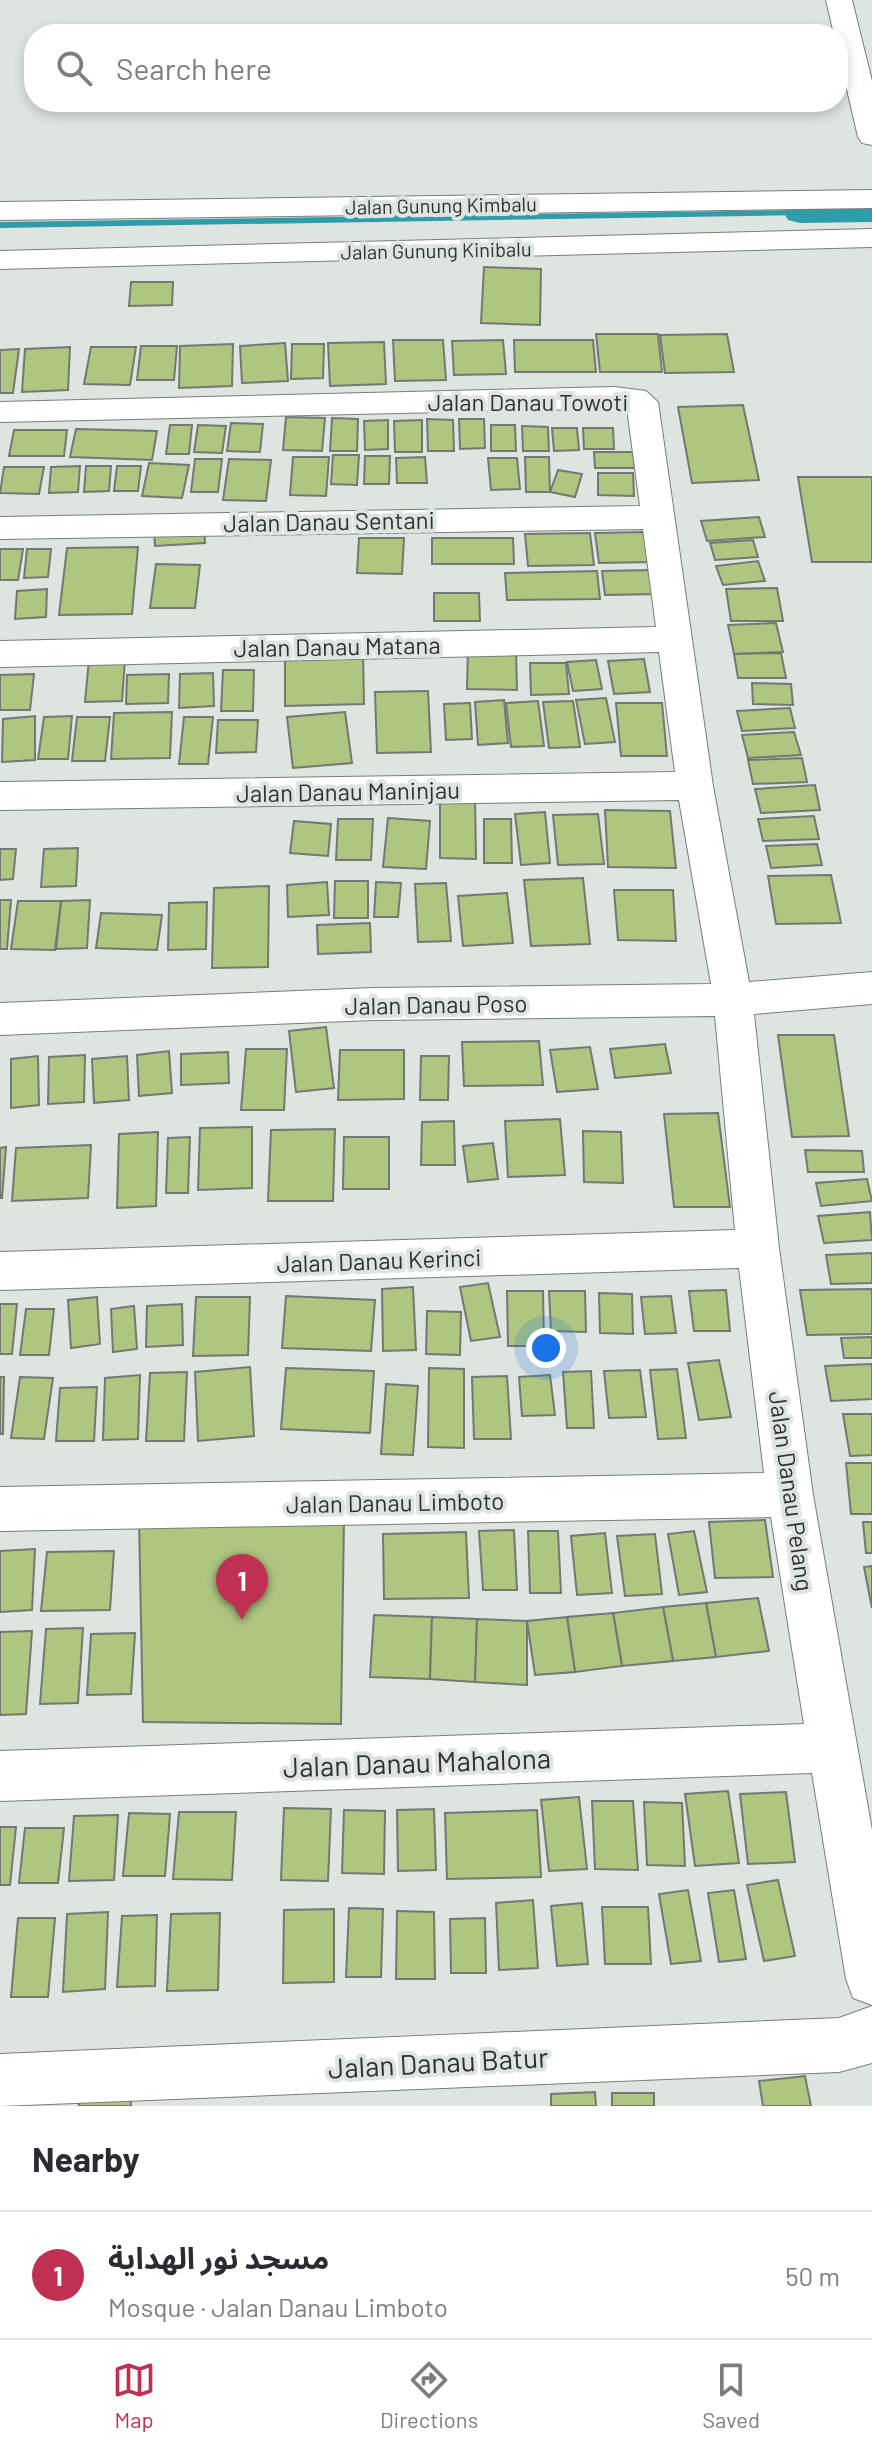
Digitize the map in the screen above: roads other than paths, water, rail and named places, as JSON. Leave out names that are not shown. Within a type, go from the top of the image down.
[{"type":"street","points":[[839,0],[845,24]]},
{"type":"street","points":[[848,37],[872,137]]},
{"type":"street","name":"Jalan Gunung Kimbalu","points":[[6,211],[872,199]]},
{"type":"street","name":"Jalan Gunung Kinibalu","points":[[0,260],[872,238]]},
{"type":"street","name":"Jalan Danau Towoti","points":[[0,412],[630,397],[641,400],[695,786],[733,1000]]},
{"type":"street","name":"Jalan Danau Sentani","points":[[0,528],[658,517]]},
{"type":"street","name":"Jalan Danau Matana","points":[[0,654],[674,639]]},
{"type":"street","name":"Jalan Danau Maninjau","points":[[0,796],[695,786]]},
{"type":"street","name":"Jalan Danau Poso","points":[[0,1019],[373,1004],[733,1000],[872,988]]},
{"type":"street","name":"Jalan Danau Pelang","points":[[733,1000],[758,1248],[790,1495],[872,1979]]},
{"type":"street","name":"Jalan Danau Kerinci","points":[[0,1271],[758,1248]]},
{"type":"street","name":"Jalan Danau Limboto","points":[[0,1509],[790,1495]]},
{"type":"street","name":"Jalan Danau Mahalona","points":[[0,1776],[833,1748]]},
{"type":"street","name":"Jalan Danau Batur","points":[[0,2081],[839,2045],[864,2040],[872,2033]]},
{"type":"waterway","points":[[800,213],[872,212]]},
{"type":"waterway","points":[[0,225],[800,213]]},
{"type":"place","name":"مسجد نور الهداية","points":[[242,1620]]}]
